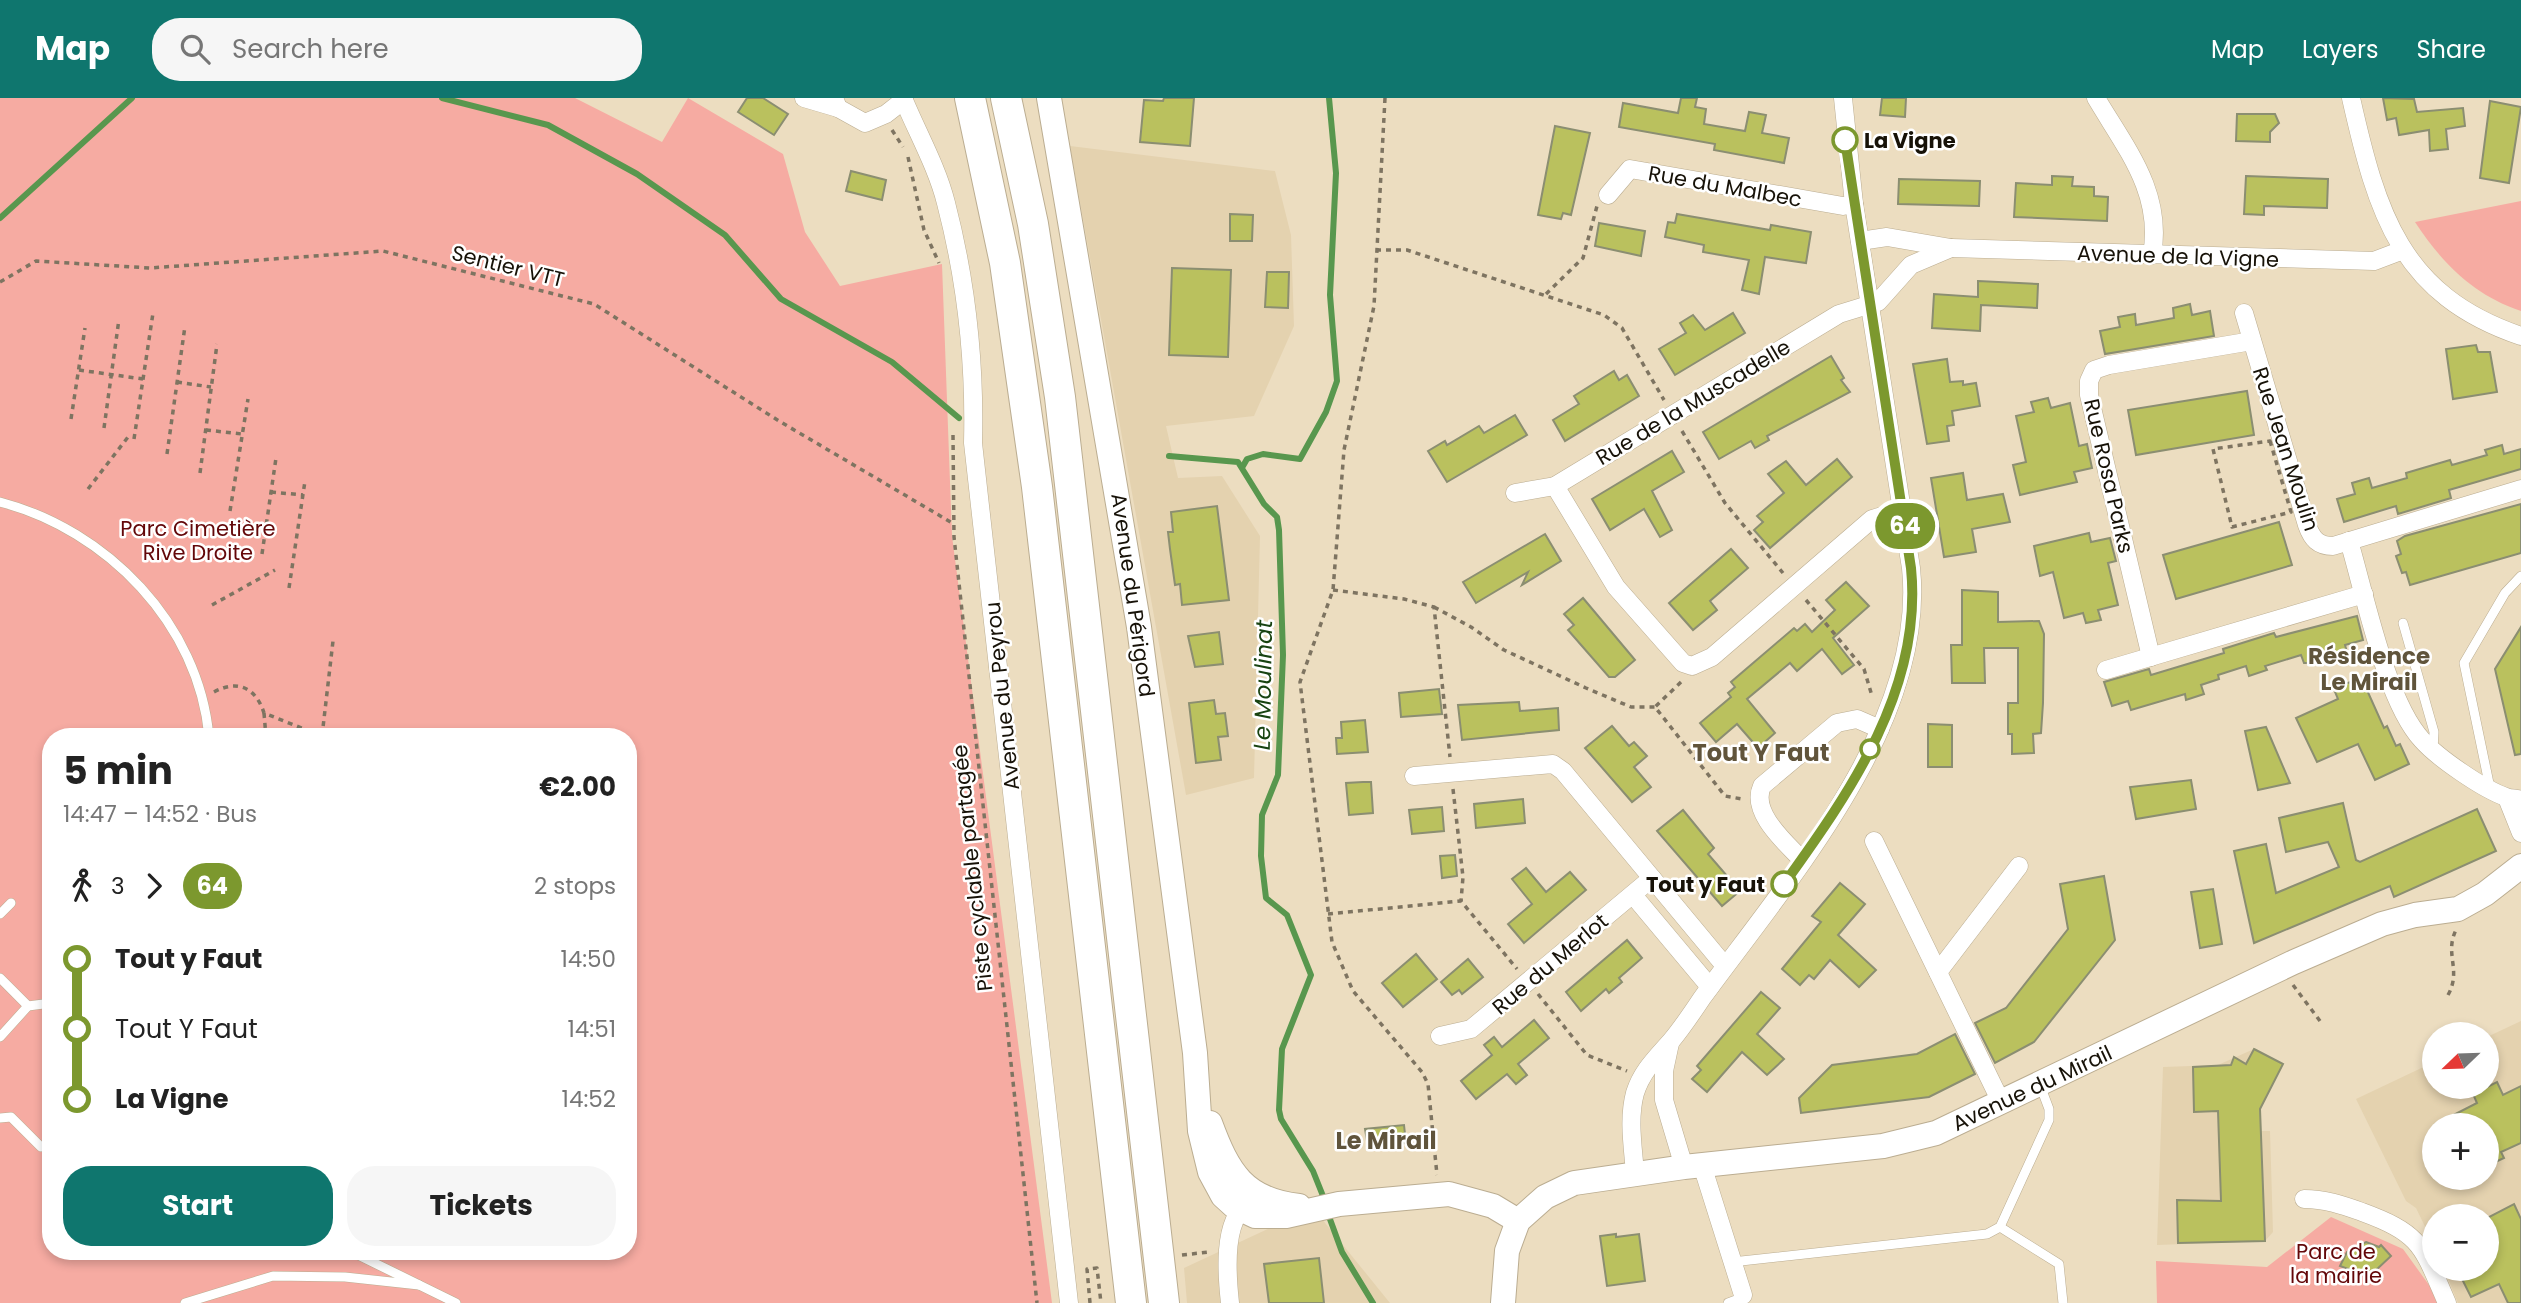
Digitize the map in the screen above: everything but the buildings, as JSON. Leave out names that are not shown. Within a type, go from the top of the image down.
[{"type":"highway","points":[[970,98],[1005,263],[1037,487],[1131,1303]]},
{"type":"highway","points":[[1006,98],[1033,224],[1063,424],[1164,1303]]},
{"type":"street","points":[[804,98],[836,103],[865,123],[883,116],[904,99]]},
{"type":"street","name":"Avenue du Périgord","points":[[1049,98],[1125,534],[1199,1094],[1200,1131],[1210,1172],[1223,1196],[1240,1209],[1268,1217],[1339,1204],[1450,1194],[1493,1206],[1518,1221]]},
{"type":"street","points":[[1635,1173],[1633,1107],[1642,1077],[1653,1058],[1670,1043],[1850,788],[1880,729],[1904,666],[1913,617],[1911,568],[1854,204],[1843,98]]},
{"type":"street","points":[[2096,98],[2138,169],[2152,200],[2157,230],[2152,255]]},
{"type":"street","points":[[2351,98],[2373,187],[2403,250],[2417,270],[2461,310],[2490,325],[2521,336]]},
{"type":"street","name":"Avenue du Peyrou","points":[[904,99],[945,201],[965,298],[974,402],[973,443],[1069,1303]]},
{"type":"street","name":"Rue du Malbec","points":[[1608,195],[1630,169],[1843,206],[1854,204]]},
{"type":"street","name":"Avenue de la Vigne","points":[[1860,241],[1887,237],[1951,248],[2374,261],[2403,250]]},
{"type":"street","name":"Avenue de la Vigne","points":[[1869,306],[1878,302],[1911,265],[1951,248]]},
{"type":"street","name":"Rue de la Muscadelle","points":[[1515,493],[1555,486],[1839,314],[1869,306]]},
{"type":"street","name":"Rue Jean Moulin","points":[[2244,313],[2313,539],[2326,545],[2349,541],[2521,489]]},
{"type":"street","name":"Rue Rosa Parks","points":[[2151,657],[2089,395],[2089,381],[2094,370],[2109,365],[2252,341]]},
{"type":"street","points":[[1555,486],[1616,587],[1683,663],[1689,665],[1702,664],[1712,657],[1872,519],[1902,510]]},
{"type":"street","points":[[2349,541],[2401,711],[2433,750],[2490,788],[2514,799],[2521,833]]},
{"type":"street","points":[[2106,670],[2364,594]]},
{"type":"street","points":[[1801,859],[1763,813],[1758,802],[1762,786],[1829,727],[1857,719],[1880,729]]},
{"type":"street","points":[[1413,776],[1553,764],[1563,771],[1725,966]]},
{"type":"street","points":[[1874,841],[2002,1104]]},
{"type":"street","points":[[1938,972],[2020,866]]},
{"type":"street","name":"Avenue du Mirail","points":[[1518,1221],[1545,1196],[1574,1183],[1693,1166],[1882,1146],[1936,1133],[2002,1104],[2294,962],[2382,924],[2414,915],[2458,909],[2485,894],[2521,866]]},
{"type":"street","name":"Rue du Merlot","points":[[1440,1036],[1471,1029],[1652,878]]},
{"type":"street","points":[[1633,895],[1710,987]]},
{"type":"street","points":[[1670,1043],[1664,1071],[1664,1100],[1732,1262],[1739,1300]]},
{"type":"street","name":"Avenue du Périgord","points":[[1199,1094],[1220,1150],[1239,1179],[1255,1194],[1284,1205],[1313,1208]]},
{"type":"street","points":[[1230,1303],[1227,1249],[1243,1195],[1239,1179]]},
{"type":"street","points":[[2304,1199],[2337,1203],[2405,1230],[2424,1253],[2446,1303]]},
{"type":"street","points":[[1240,1209],[1251,1203],[1284,1205]]},
{"type":"street","points":[[1503,1303],[1507,1251],[1518,1221]]},
{"type":"lane","points":[[0,502],[58,523],[95,544],[126,570],[156,605],[192,666],[207,728]]},
{"type":"lane","points":[[2490,788],[2464,663],[2505,593],[2521,576]]},
{"type":"lane","points":[[2403,624],[2434,732],[2433,750]]},
{"type":"lane","points":[[0,914],[11,903]]},
{"type":"lane","points":[[0,978],[27,1006]]},
{"type":"lane","points":[[0,1037],[27,1006],[42,1004]]},
{"type":"lane","points":[[1732,1262],[1987,1234],[2000,1227],[2049,1120],[2049,1109],[2040,1085]]},
{"type":"lane","points":[[0,1118],[11,1117],[41,1147]]},
{"type":"lane","points":[[2000,1227],[2059,1264],[2063,1303]]},
{"type":"lane","points":[[368,1260],[456,1303]]},
{"type":"lane","points":[[185,1303],[273,1276],[345,1277],[419,1285]]},
{"type":"path","points":[[1385,98],[1374,306],[1344,450],[1333,590],[1300,682],[1332,942],[1353,991],[1422,1072],[1428,1084],[1439,1195]]},
{"type":"path","points":[[883,116],[907,153],[924,230],[944,272]]},
{"type":"path","points":[[1546,294],[1583,258],[1597,206],[1608,195]]},
{"type":"path","name":"Sentier VTT","points":[[0,282],[36,261],[150,268],[383,251],[594,304],[779,421],[954,524]]},
{"type":"path","points":[[134,439],[153,313]]},
{"type":"path","points":[[104,428],[119,319]]},
{"type":"path","points":[[167,454],[185,326]]},
{"type":"path","points":[[71,419],[85,328]]},
{"type":"path","points":[[200,473],[217,344]]},
{"type":"path","points":[[79,370],[143,379]]},
{"type":"path","points":[[177,382],[211,387]]},
{"type":"path","points":[[230,511],[248,399]]},
{"type":"path","points":[[206,429],[242,434]]},
{"type":"path","name":"Piste cyclable partagée","points":[[954,429],[954,524],[979,790],[1037,1303]]},
{"type":"path","points":[[88,489],[128,437]]},
{"type":"path","points":[[2270,441],[2291,512],[2232,527],[2213,449],[2270,441]]},
{"type":"path","points":[[262,554],[276,458]]},
{"type":"path","points":[[289,588],[305,481]]},
{"type":"path","points":[[271,492],[303,495]]},
{"type":"path","points":[[212,605],[275,570]]},
{"type":"path","points":[[1333,590],[1404,599],[1434,607],[1471,627],[1504,650],[1631,707],[1655,707],[1687,677],[1689,665]]},
{"type":"path","points":[[1434,607],[1463,877],[1461,901],[1587,1055],[1642,1077]]},
{"type":"path","points":[[324,728],[333,641]]},
{"type":"path","points":[[201,699],[221,688],[240,685],[260,700],[265,728]]},
{"type":"path","points":[[1655,707],[1725,796],[1758,802]]},
{"type":"path","points":[[264,713],[302,728]]},
{"type":"path","points":[[1328,914],[1461,901]]},
{"type":"path","points":[[2448,995],[2456,981],[2451,951],[2453,936],[2459,925]]},
{"type":"path","points":[[2296,990],[2323,1025]]},
{"type":"path","points":[[1177,1256],[1227,1249]]},
{"type":"path","points":[[1090,1303],[1087,1269],[1097,1268],[1101,1303]]},
{"type":"shaded area","points":[[1070,146],[1275,171],[1291,235],[1294,326],[1254,416],[1166,426],[1178,478],[1222,476],[1260,536],[1254,778],[1186,795]]},
{"type":"shaded area","points":[[2521,1021],[2521,1303],[2458,1303],[2449,1281],[2499,1281],[2499,1204],[2422,1204],[2422,1220],[2416,1208],[2406,1201],[2356,1099],[2422,1068],[2422,1099],[2499,1099],[2499,1031]]},
{"type":"shaded area","points":[[2254,1049],[2283,1064],[2260,1109],[2261,1131],[2270,1131],[2273,1232],[2265,1241],[2157,1245],[2163,1067],[2218,1065]]},
{"type":"shaded area","points":[[1313,1208],[1390,1303],[1187,1303],[1184,1268]]},
{"type":"green space","name":"Parc Cimetière Rive Droite","points":[[0,98],[575,98],[662,142],[688,98],[783,154],[805,232],[840,286],[942,264],[952,536],[1052,1303],[0,1303]]},
{"type":"green space","points":[[2521,201],[2521,311],[2473,287],[2436,251],[2415,222]]},
{"type":"green space","name":"Parc de la mairie","points":[[2331,1217],[2403,1249],[2422,1275],[2422,1281],[2426,1281],[2442,1303],[2157,1303],[2156,1261],[2267,1267]]},
{"type":"waterway","points":[[0,218],[132,98]]},
{"type":"waterway","points":[[442,98],[548,125],[637,174],[725,235],[781,299],[892,362],[959,418]]},
{"type":"waterway","name":"Le Moulinat","points":[[1243,466],[1247,459],[1263,454],[1300,459],[1326,412],[1337,381],[1330,295],[1336,173],[1329,98]]},
{"type":"waterway","name":"Le Moulinat","points":[[1169,456],[1238,462],[1264,504],[1277,517],[1283,655],[1278,775],[1262,815],[1261,856],[1266,898],[1287,915],[1311,975],[1282,1049],[1279,1110],[1281,1119],[1313,1171],[1325,1201]]},
{"type":"waterway","name":"Le Moulinat","points":[[1327,1211],[1342,1252],[1373,1303]]},
{"type":"bus line","name":"64","points":[[1784,884],[1850,788],[1880,729],[1904,666],[1913,617],[1911,568],[1845,140]]},
{"type":"place","name":"La Vigne","points":[[1845,140]]},
{"type":"place","name":"Tout y Faut","points":[[1784,884]]},
{"type":"district","name":"Résidence Le Mirail","points":[[2369,669]]},
{"type":"district","name":"Tout Y Faut","points":[[1761,752]]},
{"type":"district","name":"Le Mirail","points":[[1386,1140]]}]
